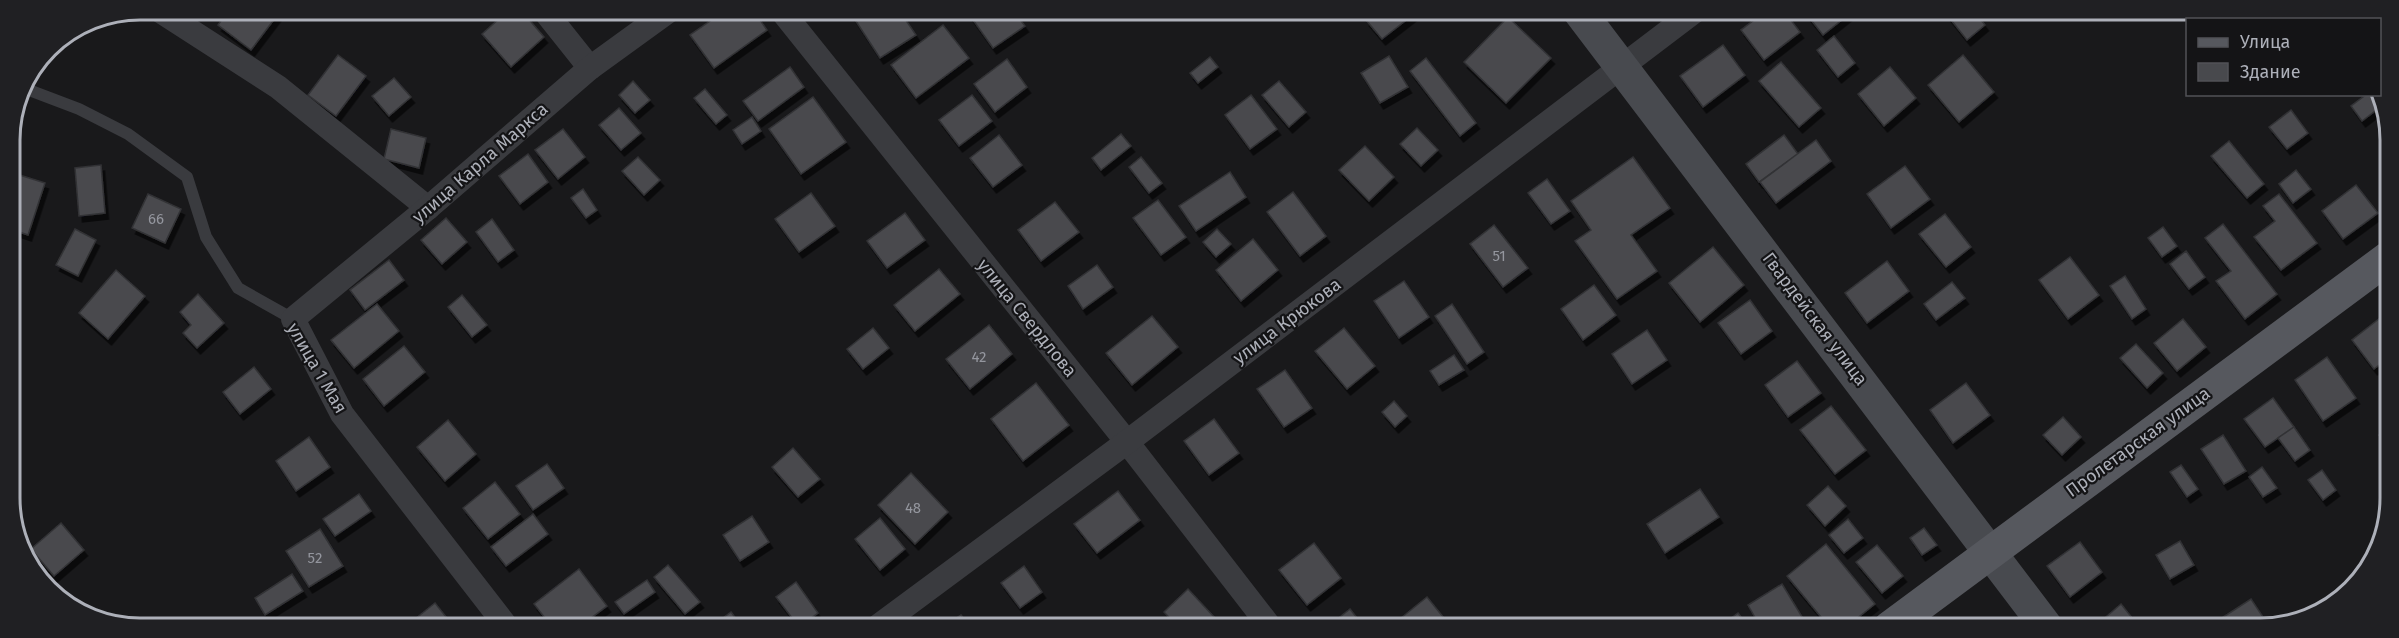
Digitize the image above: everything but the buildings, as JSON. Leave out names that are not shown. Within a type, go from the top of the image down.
[{"type":"main road","name":"Пролетарская улица","points":[[1902,618],[2380,264]]},
{"type":"street","points":[[174,20],[278,87],[428,208]]},
{"type":"street","points":[[552,20],[590,68]]},
{"type":"street","name":"улица Карла Маркса","points":[[293,319],[428,208],[590,68],[656,20]]},
{"type":"street","name":"улица Свердлова","points":[[789,20],[1127,442],[1263,618]]},
{"type":"street","name":"Гвардейская улица","points":[[1586,20],[2041,618]]},
{"type":"street","name":"улица Крюкова","points":[[889,618],[1127,442],[1684,20]]},
{"type":"street","name":"улица 1 Мая","points":[[293,319],[342,414],[500,618]]},
{"type":"lane","name":"улица 1 Мая","points":[[30,91],[79,110],[128,134],[187,177],[206,237],[238,288],[293,319]]}]
